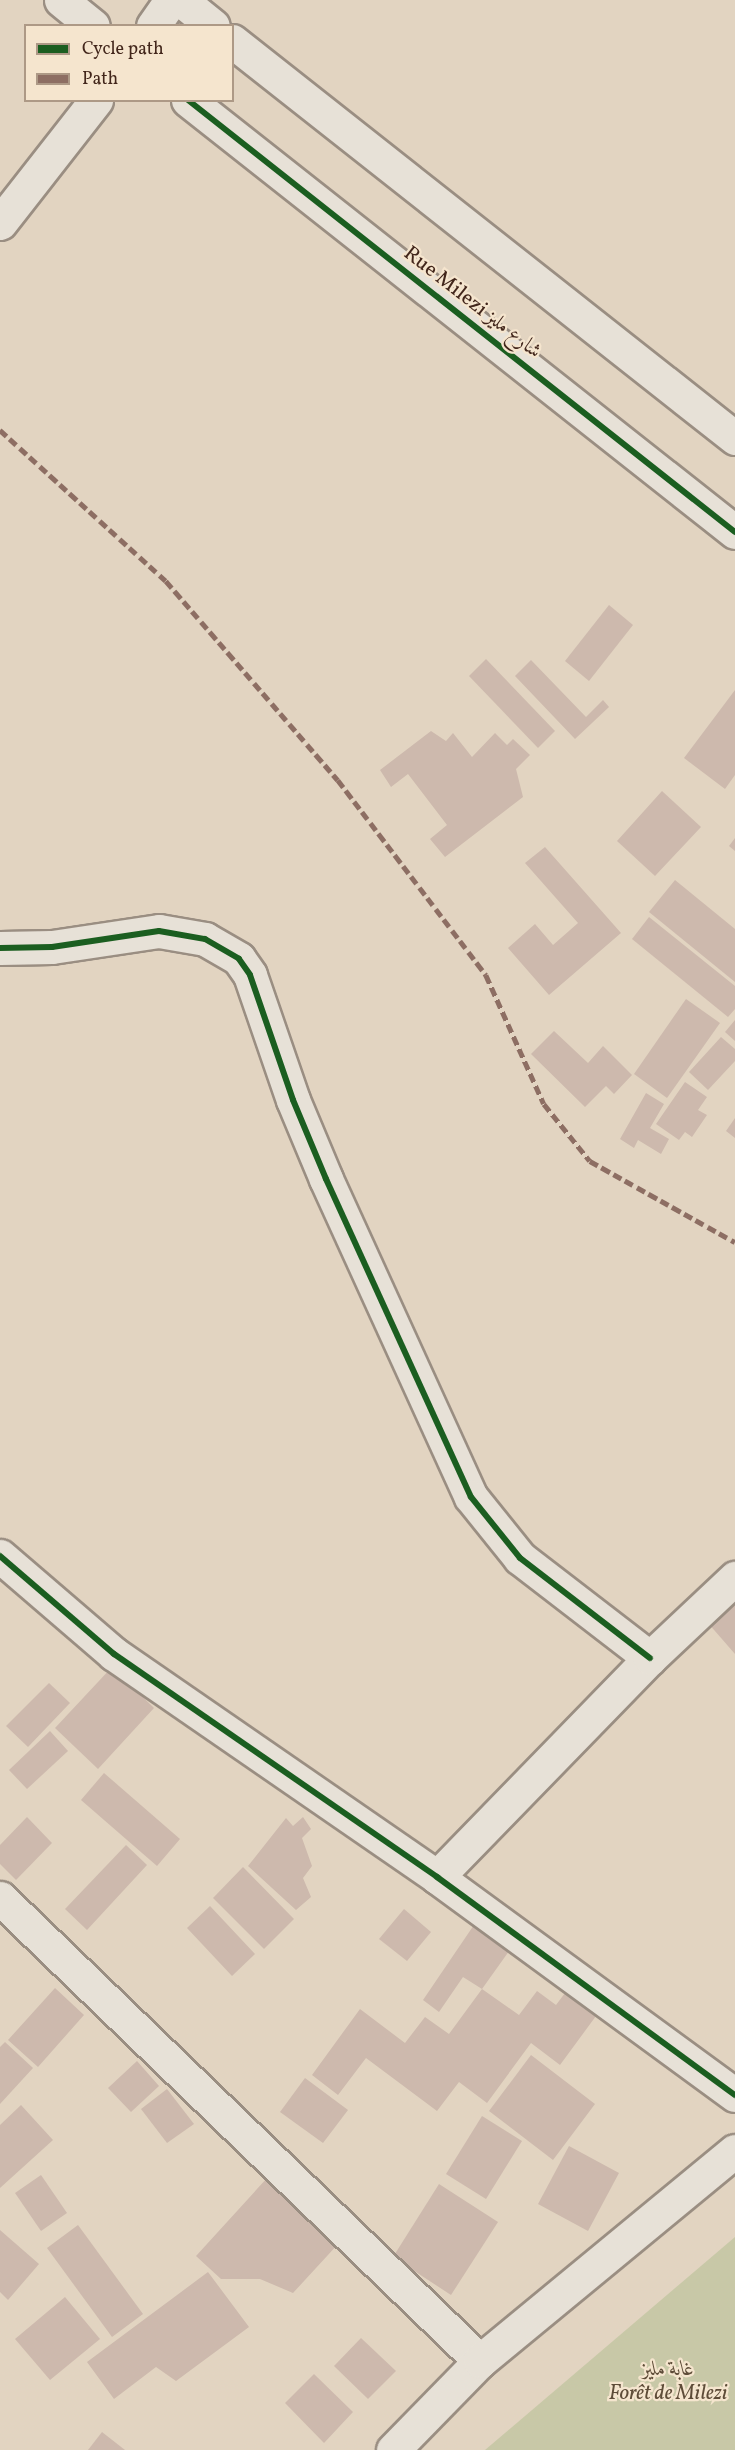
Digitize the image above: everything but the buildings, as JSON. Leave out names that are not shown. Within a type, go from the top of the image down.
[{"type":"street","points":[[61,0],[91,24]]},
{"type":"street","points":[[154,24],[171,0]]},
{"type":"street","points":[[181,0],[211,24]]},
{"type":"street","points":[[234,43],[735,438]]},
{"type":"street","points":[[0,223],[94,102]]},
{"type":"street","name":"Rue Milezi شارع مليز","points":[[191,102],[735,532]]},
{"type":"street","points":[[0,948],[51,947],[159,931],[205,939],[239,959],[250,975],[292,1100],[326,1179],[471,1497],[520,1558],[650,1658]]},
{"type":"street","points":[[0,1556],[114,1654],[437,1877],[735,2096]]},
{"type":"street","points":[[437,1877],[650,1658],[735,1578]]},
{"type":"street","points":[[0,1898],[480,2361]]},
{"type":"street","points":[[393,2450],[480,2361],[735,2151]]},
{"type":"green space","name":"غابة مليز Forêt de Milezi","points":[[735,2237],[735,2450],[485,2450]]},
{"type":"marked path","points":[[0,430],[166,581],[338,780],[486,975],[544,1104],[590,1161],[735,1242]]},
{"type":"cycle path","points":[[191,102],[735,532]]},
{"type":"cycle path","points":[[0,948],[52,947],[159,931],[205,939],[239,959],[250,975],[293,1100],[326,1179],[471,1497],[520,1558],[650,1658]]},
{"type":"cycle path","points":[[0,1556],[114,1654],[437,1877],[735,2095]]}]
